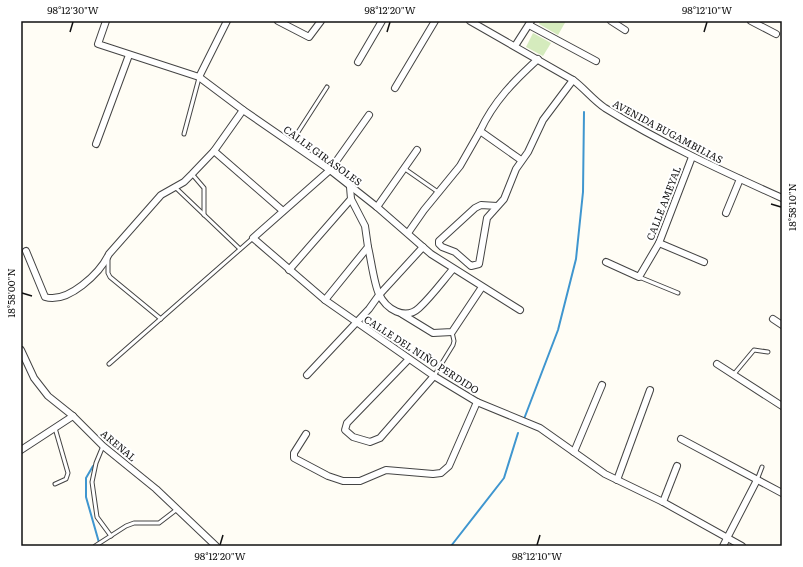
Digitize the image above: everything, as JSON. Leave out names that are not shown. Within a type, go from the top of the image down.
[{"type":"street","name":"CALLE GIRASOLES","points":[[106,21],[98,44],[200,77],[244,110],[330,170],[377,207],[423,247],[453,269],[520,310]]},
{"type":"street","points":[[200,77],[227,21]]},
{"type":"street","points":[[278,21],[309,37],[321,21]]},
{"type":"street","points":[[358,62],[382,21]]},
{"type":"street","points":[[395,88],[435,21]]},
{"type":"street","name":"AVENIDA BUGAMBILIAS","points":[[470,21],[573,80],[584,88],[603,107],[692,157],[782,198]]},
{"type":"street","points":[[611,21],[625,30]]},
{"type":"street","points":[[751,21],[776,34]]},
{"type":"street","points":[[515,46],[530,23],[596,61]]},
{"type":"street","points":[[96,144],[129,55]]},
{"type":"street","points":[[408,233],[460,166],[493,106],[510,85],[538,59]]},
{"type":"street","points":[[497,206],[481,206],[475,208],[439,241],[439,244],[442,247],[455,252],[471,266],[479,264],[487,218],[504,199],[521,160],[528,152],[543,120],[573,80]]},
{"type":"street","points":[[26,251],[46,297],[52,299],[73,290],[94,276],[104,265],[109,254],[161,195],[176,188],[214,151],[244,110]]},
{"type":"street","points":[[253,238],[330,170],[369,116]]},
{"type":"street","points":[[480,131],[521,160]]},
{"type":"street","points":[[377,207],[417,150]]},
{"type":"street","points":[[214,151],[283,212]]},
{"type":"street","name":"CALLE AMEYAL","points":[[638,277],[659,243],[692,157]]},
{"type":"street","points":[[726,213],[740,179]]},
{"type":"street","points":[[350,187],[351,199],[364,226],[379,295],[395,311],[434,333],[452,332],[482,287]]},
{"type":"street","points":[[289,270],[351,199]]},
{"type":"street","name":"CALLE DEL NIÑO PERDIDO","points":[[253,238],[325,300],[434,376],[477,402],[540,428],[588,464],[663,502],[742,546]]},
{"type":"street","points":[[659,243],[704,262]]},
{"type":"street","points":[[325,300],[368,247]]},
{"type":"street","points":[[307,375],[356,323],[379,295],[423,247]]},
{"type":"street","points":[[606,262],[638,277]]},
{"type":"street","points":[[402,314],[410,314],[418,309],[453,269]]},
{"type":"street","points":[[773,319],[782,325]]},
{"type":"street","name":"ARENAL","points":[[21,350],[34,378],[48,396],[73,416],[103,446],[156,490],[216,546]]},
{"type":"street","points":[[409,359],[346,423],[345,430],[348,434],[370,442],[380,438],[434,376]]},
{"type":"street","points":[[717,364],[782,406]]},
{"type":"street","points":[[574,452],[602,385]]},
{"type":"street","points":[[617,480],[650,390]]},
{"type":"street","points":[[306,434],[294,453],[294,458],[328,476],[343,481],[360,481],[386,470],[433,474],[441,473],[449,466],[477,402]]},
{"type":"street","points":[[21,450],[73,416]]},
{"type":"street","points":[[681,439],[782,493]]},
{"type":"street","points":[[663,502],[677,466]]},
{"type":"street","points":[[723,546],[757,480]]},
{"type":"lane","points":[[184,134],[200,77]]},
{"type":"lane","points":[[291,143],[328,87]]},
{"type":"lane","points":[[405,169],[438,193]]},
{"type":"lane","points":[[192,174],[204,188],[204,215]]},
{"type":"lane","points":[[176,188],[240,249]]},
{"type":"lane","points":[[109,364],[253,238]]},
{"type":"lane","points":[[109,254],[107,268],[110,277],[161,319]]},
{"type":"lane","points":[[638,277],[678,293]]},
{"type":"lane","points":[[434,376],[453,345],[454,341],[452,332]]},
{"type":"lane","points":[[734,374],[754,350],[768,352]]},
{"type":"lane","points":[[55,428],[68,473],[66,479],[55,484]]},
{"type":"lane","points":[[103,446],[96,463],[92,482],[97,517],[111,536]]},
{"type":"lane","points":[[757,480],[762,467]]},
{"type":"lane","points":[[95,546],[126,526],[134,523],[158,523],[176,510]]},
{"type":"green space","points":[[540,21],[566,21],[558,35],[539,24]]},
{"type":"green space","points":[[533,33],[551,43],[543,56],[526,47]]},
{"type":"waterway","points":[[524,419],[558,330],[576,259],[583,192],[584,112]]},
{"type":"waterway","points":[[451,546],[504,478],[518,433]]},
{"type":"waterway","points":[[93,466],[86,478],[86,497],[100,546]]}]
